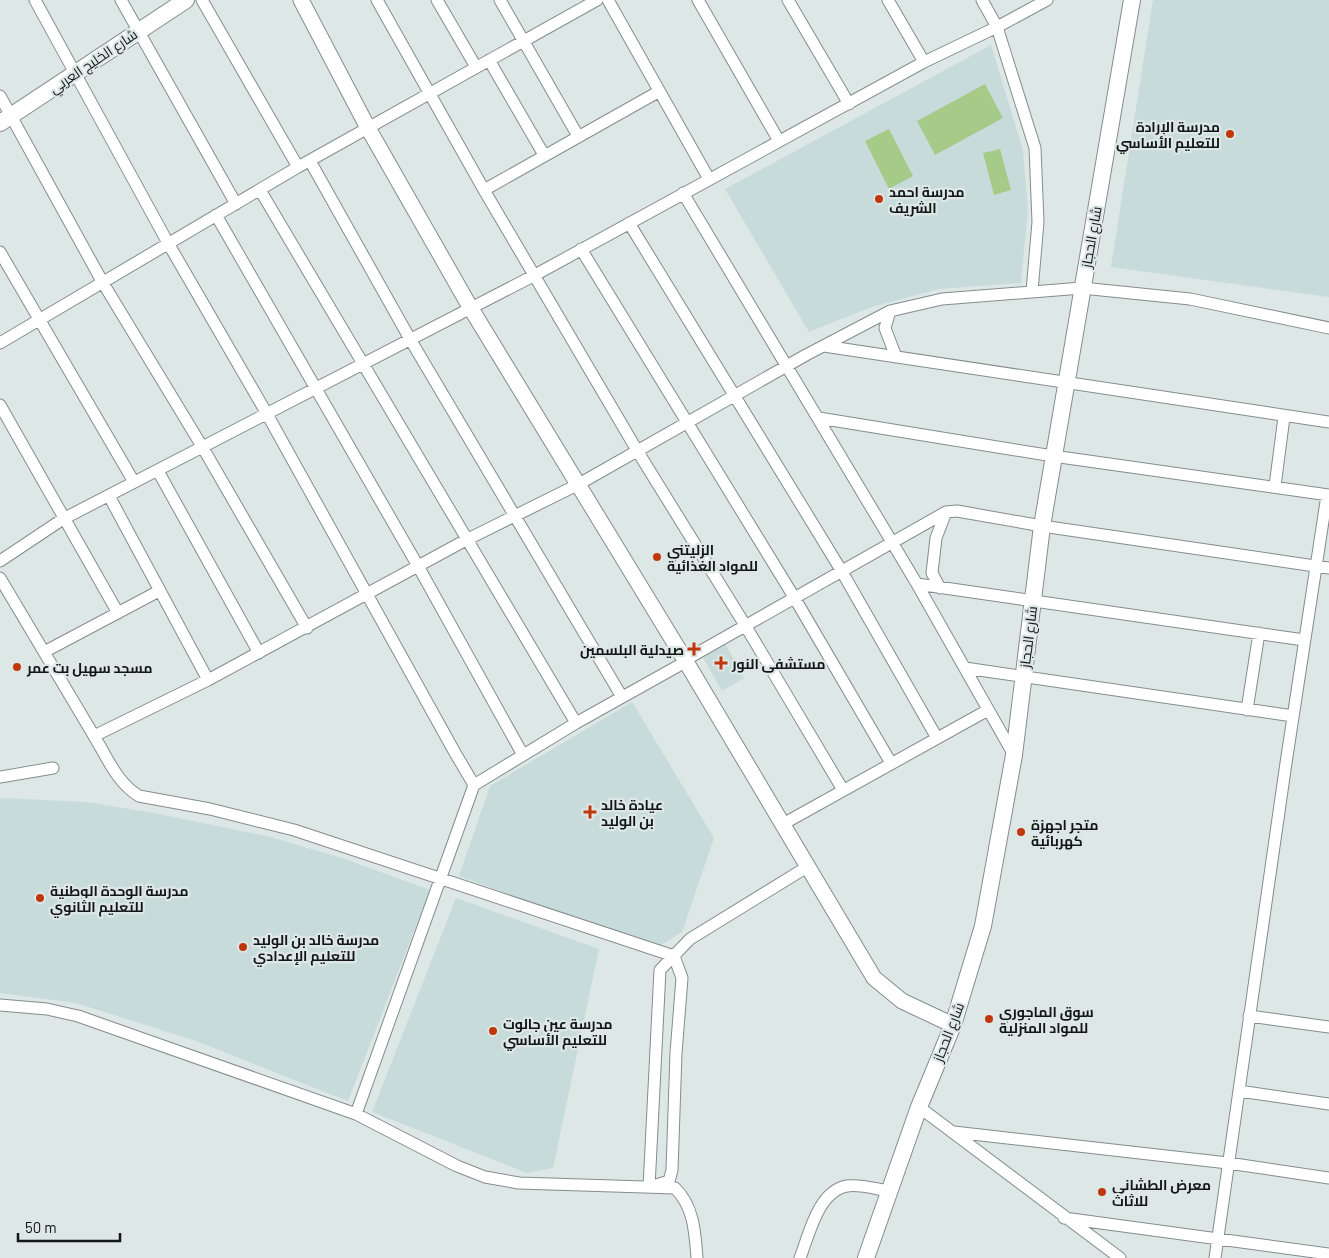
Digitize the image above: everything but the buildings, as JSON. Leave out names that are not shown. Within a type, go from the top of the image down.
[{"type":"main road","name":"شارع الخليج العربي","points":[[5,119],[186,0]]},
{"type":"main road","name":"شارع الحجاز","points":[[866,1258],[919,1107],[953,1024],[983,926],[1014,755],[1032,599],[1053,456],[1132,0]]},
{"type":"street","points":[[35,0],[168,243],[267,414],[474,785]]},
{"type":"street","points":[[122,0],[236,204]]},
{"type":"street","points":[[202,0],[298,167]]},
{"type":"street","points":[[301,0],[368,128],[470,307],[579,484],[682,663],[783,824],[874,978],[902,1001],[953,1024]]},
{"type":"street","points":[[377,0],[484,190],[638,452],[745,625],[843,790]]},
{"type":"street","points":[[437,0],[476,67]]},
{"type":"street","points":[[500,0],[578,136]]},
{"type":"street","points":[[0,343],[298,167],[596,0]]},
{"type":"street","points":[[608,0],[658,92],[709,179]]},
{"type":"street","points":[[698,0],[779,141]]},
{"type":"street","points":[[788,0],[849,104]]},
{"type":"street","points":[[888,0],[924,62]]},
{"type":"street","points":[[982,0],[997,27],[1035,148],[1038,222],[1032,291]]},
{"type":"street","points":[[0,561],[63,519],[203,448],[361,363],[535,275],[924,62],[997,27],[1047,0]]},
{"type":"street","points":[[489,60],[544,155]]},
{"type":"street","points":[[484,190],[658,92]]},
{"type":"street","points":[[0,96],[5,119],[203,448],[307,628]]},
{"type":"street","points":[[310,161],[410,339],[516,515],[622,697]]},
{"type":"street","points":[[260,190],[576,723]]},
{"type":"street","points":[[683,193],[892,541],[1014,755]]},
{"type":"street","points":[[216,215],[317,388],[523,755]]},
{"type":"street","points":[[629,223],[841,570],[937,738]]},
{"type":"street","points":[[581,249],[794,597],[891,763]]},
{"type":"street","points":[[0,252],[38,321],[134,482]]},
{"type":"street","points":[[94,736],[208,680],[307,628],[367,593],[466,540],[579,484],[733,396],[890,311],[942,299],[1082,288],[1190,299],[1329,328]]},
{"type":"street","points":[[890,311],[886,328],[896,357]]},
{"type":"street","points":[[824,346],[1284,417],[1329,422]]},
{"type":"street","points":[[0,405],[118,613]]},
{"type":"street","points":[[1275,486],[1284,417]]},
{"type":"street","points":[[819,418],[1053,456],[1328,495],[1304,640],[1215,1258]]},
{"type":"street","points":[[158,470],[259,653]]},
{"type":"street","points":[[108,496],[208,680]]},
{"type":"street","points":[[356,1114],[442,879],[474,785],[576,723],[892,541],[946,512],[957,511],[1042,526],[1329,568]]},
{"type":"street","points":[[940,588],[932,573],[936,538],[946,512]]},
{"type":"street","points":[[0,578],[129,791],[138,796],[210,809],[294,830],[560,920],[674,956]]},
{"type":"street","points":[[916,584],[1032,599],[1304,640]]},
{"type":"street","points":[[44,652],[159,591]]},
{"type":"street","points":[[1247,710],[1259,634]]},
{"type":"street","points":[[965,668],[1293,716]]},
{"type":"street","points":[[783,824],[988,710]]},
{"type":"street","points":[[0,777],[53,768]]},
{"type":"street","points":[[649,1187],[660,970],[690,940],[807,867]]},
{"type":"street","points":[[649,1187],[669,1181],[671,1177],[676,1053],[682,978],[674,956]]},
{"type":"street","points":[[0,1005],[47,1009],[78,1016],[356,1114],[457,1166],[486,1177],[519,1183],[675,1188],[685,1198],[691,1209],[697,1258]]},
{"type":"street","points":[[1249,1016],[1329,1027]]},
{"type":"street","points":[[1239,1091],[1329,1104]]},
{"type":"street","points":[[919,1107],[1064,1218],[1120,1258]]},
{"type":"street","points":[[652,1119],[674,1122]]},
{"type":"street","points":[[954,1132],[1228,1164],[1329,1178]]},
{"type":"street","points":[[800,1258],[820,1208],[828,1196],[847,1186],[889,1191]]},
{"type":"street","points":[[1064,1218],[1329,1254]]},
{"type":"shaded area","name":"مدرسة الإرادة للتعليم الأساسي","points":[[1153,0],[1329,0],[1329,297],[1111,267]]},
{"type":"shaded area","name":"مدرسة احمد الشريف","points":[[991,45],[1023,150],[1028,210],[1021,283],[939,289],[872,307],[809,332],[725,189]]},
{"type":"shaded area","name":"مستشفى النور","points":[[720,634],[744,678],[722,691],[697,647]]},
{"type":"shaded area","name":"عيادة خالد بن الوليد","points":[[632,702],[714,838],[682,932],[656,948],[459,876],[490,786]]},
{"type":"shaded area","name":"مدرسة خالد بن الوليد للتعليم الإعدادي","points":[[0,798],[86,802],[154,813],[271,837],[345,859],[430,890],[348,1101],[196,1041],[76,1003],[0,993]]},
{"type":"shaded area","name":"مدرسة عين جالوت للتعليم الأساسي","points":[[456,898],[599,949],[553,1168],[527,1173],[372,1112]]},
{"type":"green space","points":[[985,84],[1003,118],[935,155],[917,121]]},
{"type":"green space","points":[[889,129],[913,176],[889,189],[865,141]]},
{"type":"green space","points":[[1000,149],[1011,190],[994,195],[983,153]]},
{"type":"place","name":"مدرسة الإرادة للتعليم الأساسي","points":[[1230,134]]},
{"type":"place","name":"مدرسة احمد الشريف","points":[[879,199]]},
{"type":"place","name":"الزليتني للمواد الغذائية","points":[[657,557]]},
{"type":"place","name":"صيدلية البلسمين","points":[[694,649]]},
{"type":"place","name":"مستشفى النور","points":[[721,663]]},
{"type":"place","name":"مسجد سهيل بت عمر","points":[[17,667]]},
{"type":"place","name":"عيادة خالد بن الوليد","points":[[590,812]]},
{"type":"place","name":"متجر اجهزة كهربائية","points":[[1021,832]]},
{"type":"place","name":"مدرسة الوحدة الوطنية للتعليم الثانوي","points":[[40,898]]},
{"type":"place","name":"مدرسة خالد بن الوليد للتعليم الإعدادي","points":[[243,947]]},
{"type":"place","name":"سوق الماجوري للمواد المنزلية","points":[[989,1019]]},
{"type":"place","name":"مدرسة عين جالوت للتعليم الأساسي","points":[[493,1031]]},
{"type":"place","name":"معرض الطشاني للاثاث","points":[[1102,1192]]}]
